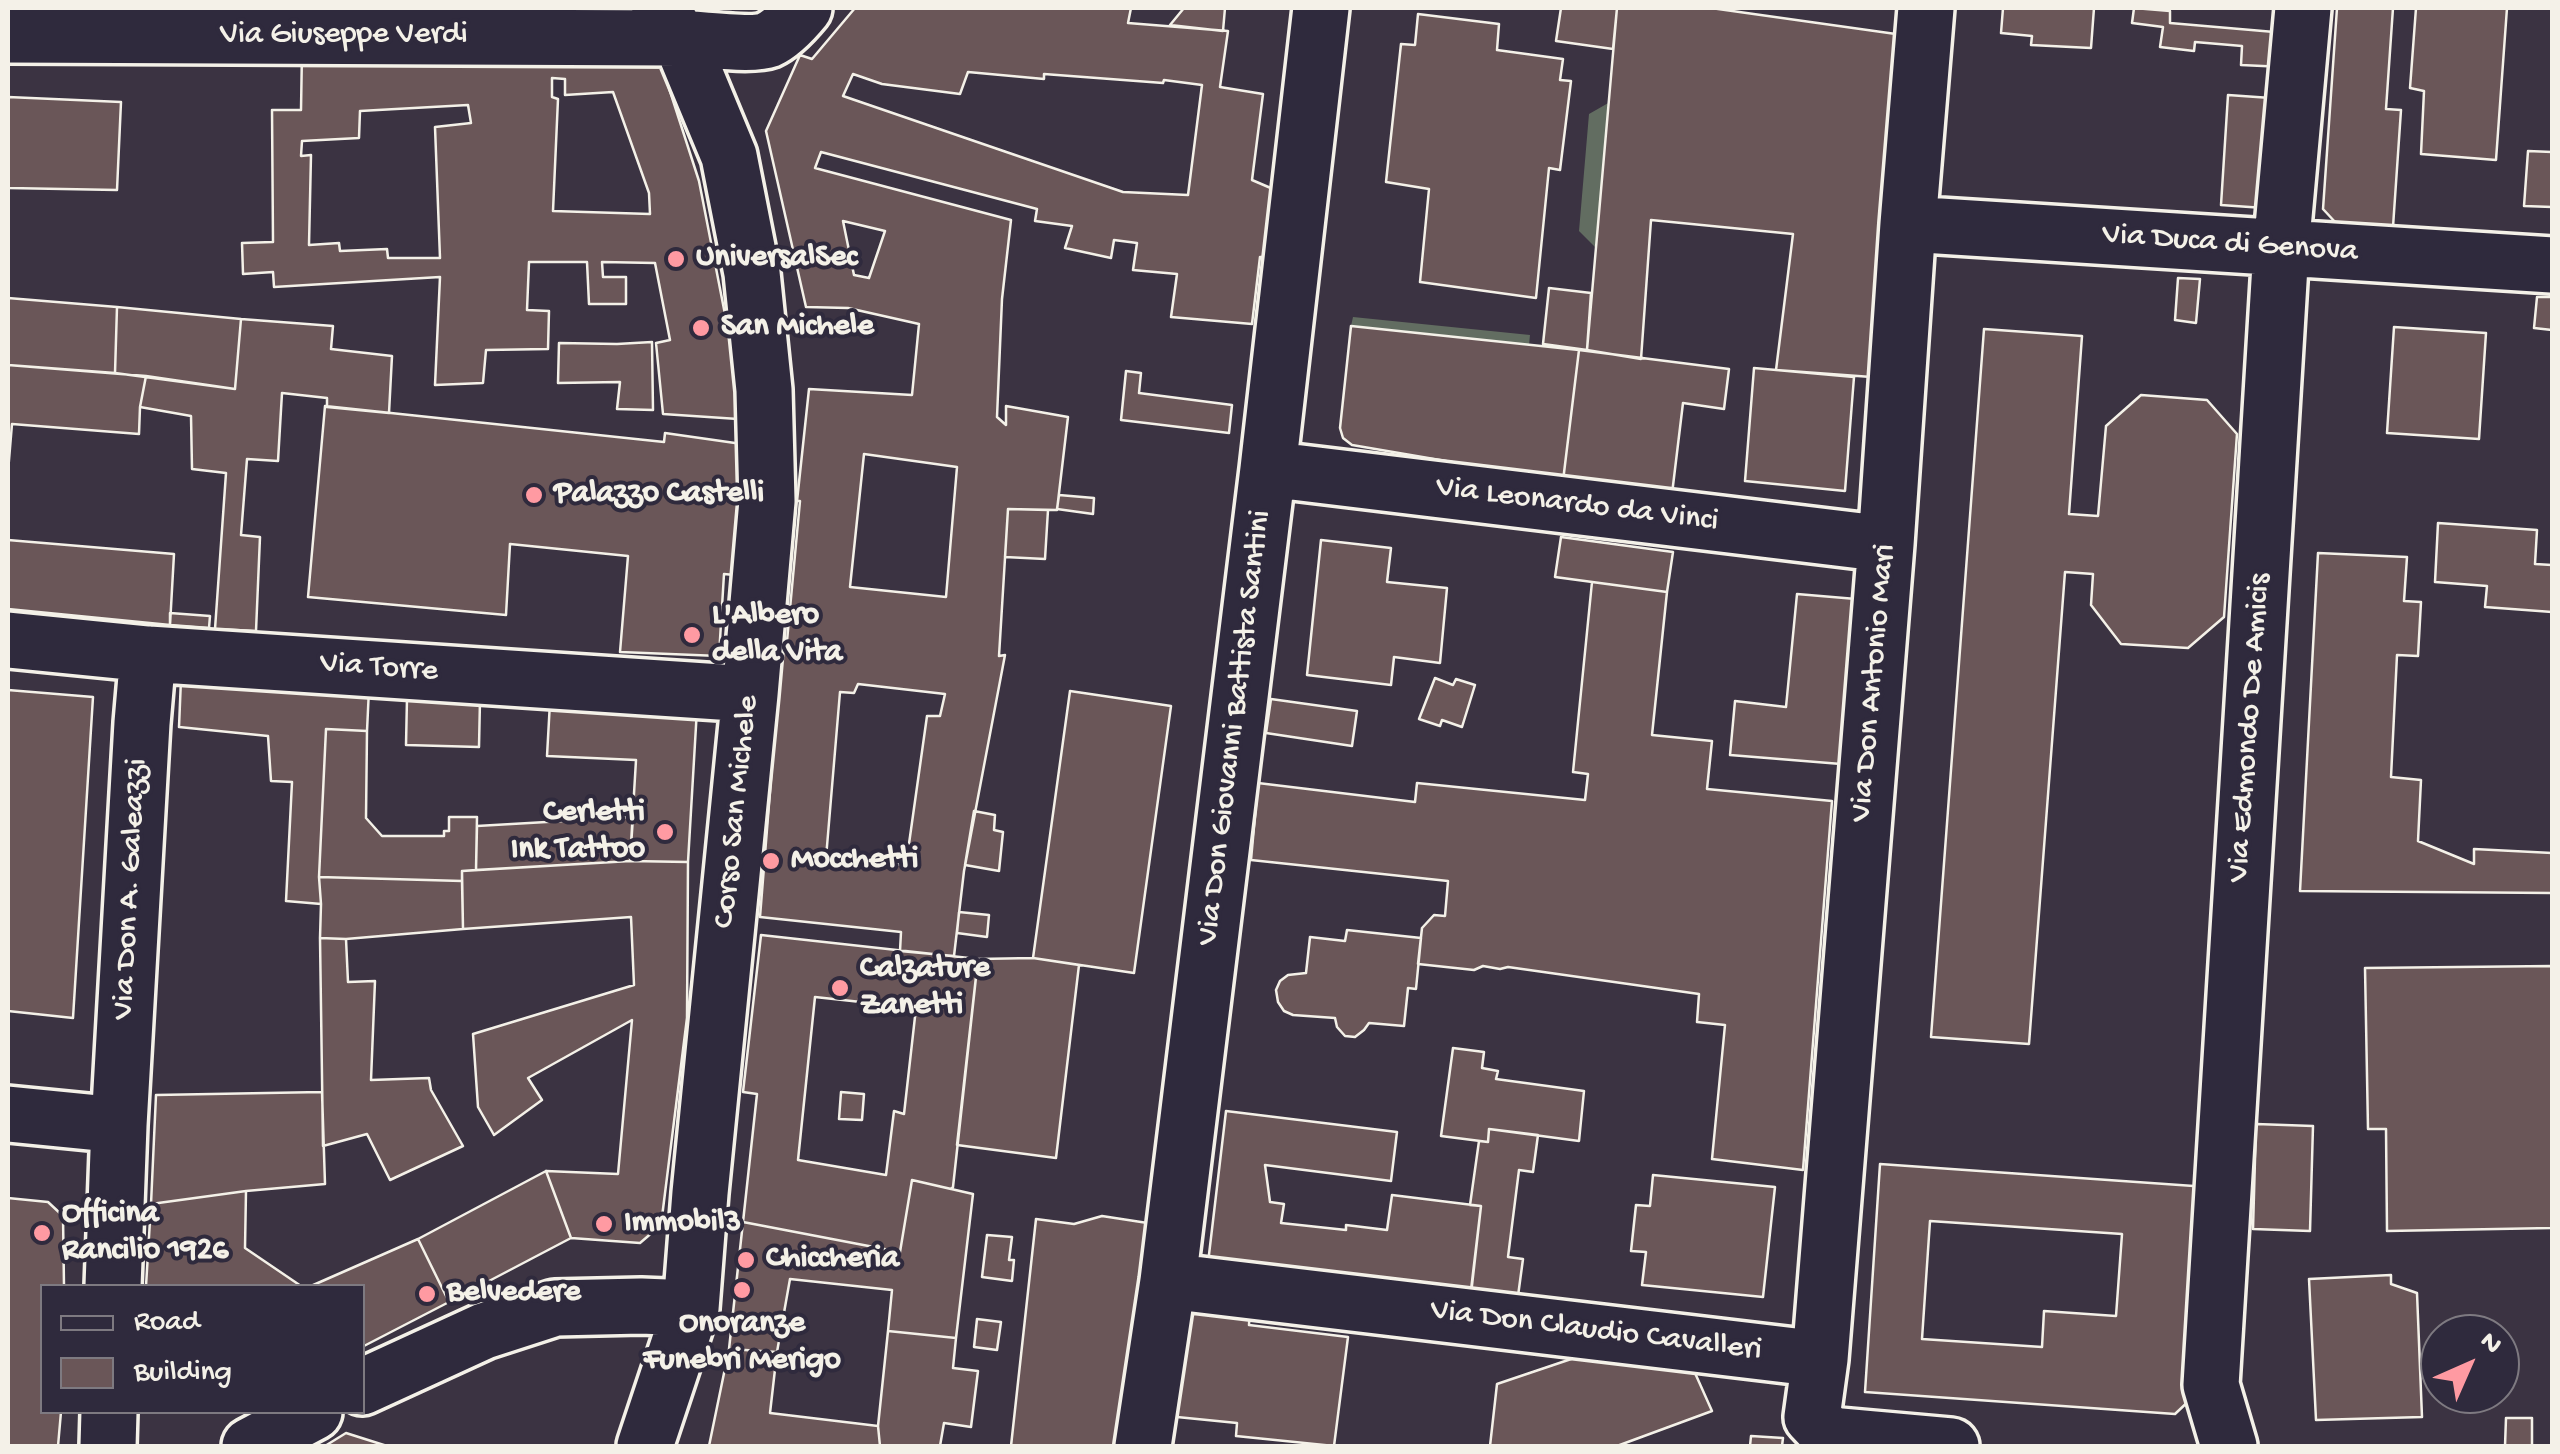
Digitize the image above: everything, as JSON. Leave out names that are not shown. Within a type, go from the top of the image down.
[{"type":"street","name":"Via Giuseppe Verdi","points":[[8,35],[670,22],[726,42],[767,40],[804,8]]},
{"type":"street","name":"Via Don Giovanni Battista Santini","points":[[1143,1446],[1168,1281],[1321,8]]},
{"type":"street","name":"Via Don Antonio Mari","points":[[1820,1359],[1926,8]]},
{"type":"street","name":"Via Edmondo De Amicis","points":[[2229,1446],[2211,1385],[2281,249],[2303,8]]},
{"type":"street","name":"Corso San Michele","points":[[645,1446],[692,1308],[767,501],[764,390],[752,272],[729,156],[670,22]]},
{"type":"street","name":"Via Duca di Genova","points":[[1908,224],[2552,265]]},
{"type":"street","name":"Via Leonardo da Vinci","points":[[1268,469],[1886,544]]},
{"type":"street","name":"Via Torre","points":[[8,640],[148,654],[750,694]]},
{"type":"street","name":"Via Don A. Galeazzi","points":[[113,1284],[148,654]]},
{"type":"street","points":[[8,1114],[119,1124]]},
{"type":"street","name":"Via Don Claudio Cavalleri","points":[[1168,1281],[1820,1359]]},
{"type":"street","points":[[368,1384],[484,1331],[555,1308],[692,1308]]},
{"type":"street","points":[[1820,1359],[1812,1418],[1829,1435],[1951,1446]]},
{"type":"street","points":[[108,1446],[109,1414]]},
{"type":"street","points":[[250,1446],[310,1414]]},
{"type":"green space","points":[[1610,102],[1597,249],[1579,231],[1589,114]]},
{"type":"green space","points":[[1353,317],[1530,335],[1529,345],[1351,326]]},
{"type":"building","points":[[855,8],[1131,8],[1128,23],[1228,31],[1220,87],[1263,94],[1252,180],[1273,189],[1252,324],[1171,317],[1177,274],[1133,270],[1137,243],[1114,240],[1111,258],[1065,248],[1072,226],[1035,221],[1037,209],[821,152],[815,168],[1011,220],[1002,299],[997,417],[1006,425],[1006,406],[1068,417],[1057,510],[1008,509],[999,656],[1005,655],[964,871],[954,956],[900,951],[901,932],[760,917],[782,641],[787,641],[809,389],[912,395],[919,324],[848,308],[806,307],[766,131],[800,55],[812,59]],"holes":[[[968,72],[1202,85],[1188,195],[1123,192],[843,96],[853,74],[882,84],[960,94]],[[843,221],[885,231],[869,278],[854,275]],[[864,454],[957,467],[946,597],[850,587]],[[858,684],[945,694],[940,716],[927,716],[906,865],[826,858],[840,692],[854,693]]]},
{"type":"building","points":[[1184,8],[1225,8],[1223,31],[1170,25]]},
{"type":"building","points":[[1561,8],[1617,8],[1613,49],[1556,41]]},
{"type":"building","points":[[1617,8],[1711,8],[1910,36],[1885,378],[1776,370],[1793,234],[1651,220],[1641,359],[1587,350]]},
{"type":"building","points":[[2003,8],[2094,8],[2091,48],[2031,45],[2032,36],[2001,33]]},
{"type":"building","points":[[2134,8],[2170,11],[2170,23],[2286,33],[2284,67],[2241,65],[2242,46],[2195,42],[2194,51],[2160,47],[2163,27],[2132,23]]},
{"type":"building","points":[[2337,8],[2393,8],[2386,109],[2401,110],[2393,227],[2336,223],[2323,209]]},
{"type":"building","points":[[2416,8],[2507,8],[2496,160],[2421,154],[2424,91],[2410,88]]},
{"type":"building","points":[[1418,14],[1499,24],[1497,50],[1563,59],[1560,80],[1571,81],[1560,170],[1549,168],[1536,298],[1420,282],[1429,189],[1386,182],[1401,44],[1415,45]]},
{"type":"building","points":[[302,51],[658,54],[699,181],[731,345],[738,419],[663,414],[656,343],[670,340],[655,263],[602,262],[603,277],[626,277],[626,304],[589,304],[587,262],[529,262],[527,310],[549,311],[548,349],[486,350],[483,383],[435,385],[440,277],[274,287],[273,272],[243,274],[242,243],[273,242],[272,110],[301,110]],"holes":[[[552,78],[565,79],[565,95],[613,92],[649,193],[650,214],[553,211],[558,99],[552,97]],[[468,105],[471,123],[435,127],[440,258],[388,258],[387,249],[340,251],[339,243],[309,245],[311,155],[301,156],[302,141],[359,138],[360,111]]]},
{"type":"building","points":[[2228,95],[2285,99],[2278,209],[2221,205]]},
{"type":"building","points":[[8,97],[121,102],[117,190],[8,188]]},
{"type":"building","points":[[2528,151],[2552,152],[2552,207],[2524,206]]},
{"type":"building","points":[[2178,278],[2200,279],[2196,323],[2175,320]]},
{"type":"building","points":[[1549,288],[1591,293],[1587,350],[1543,344]]},
{"type":"building","points":[[2537,297],[2552,297],[2552,330],[2534,328]]},
{"type":"building","points":[[8,298],[117,307],[115,373],[8,365]]},
{"type":"building","points":[[117,307],[241,319],[235,389],[115,373]]},
{"type":"building","points":[[241,319],[333,326],[331,349],[392,356],[389,413],[327,407],[327,398],[282,393],[278,461],[247,459],[241,535],[260,537],[256,631],[215,629],[226,473],[192,469],[191,416],[140,407],[146,376],[235,389]]},
{"type":"building","points":[[1351,326],[1579,350],[1563,481],[1352,445],[1343,438],[1340,428]]},
{"type":"building","points":[[2394,327],[2486,333],[2479,439],[2387,433]]},
{"type":"building","points":[[1984,329],[2082,336],[2069,514],[2098,516],[2106,426],[2141,395],[2207,400],[2237,434],[2224,617],[2188,648],[2121,644],[2091,605],[2093,574],[2065,572],[2029,1044],[1931,1037]]},
{"type":"building","points":[[652,342],[653,410],[617,409],[620,382],[558,383],[559,343]]},
{"type":"building","points":[[1579,350],[1729,369],[1724,409],[1683,403],[1672,494],[1563,481]]},
{"type":"building","points":[[8,365],[146,376],[139,434],[12,424],[8,472]]},
{"type":"building","points":[[1754,368],[1854,377],[1845,491],[1745,481]]},
{"type":"building","points":[[1126,371],[1141,373],[1139,393],[1232,405],[1229,433],[1121,420]]},
{"type":"building","name":"Palazzo Castelli","points":[[325,406],[664,442],[665,433],[756,446],[745,576],[724,574],[719,656],[620,652],[628,556],[510,544],[506,615],[308,597]]},
{"type":"building","points":[[1059,495],[1094,498],[1093,514],[1057,509]]},
{"type":"building","points":[[1008,509],[1048,510],[1045,559],[1005,557]]},
{"type":"building","points":[[2438,523],[2537,530],[2535,564],[2552,565],[2552,612],[2485,607],[2487,586],[2435,582]]},
{"type":"building","points":[[1561,537],[1673,552],[1667,592],[1555,577]]},
{"type":"building","points":[[8,540],[174,554],[170,625],[8,609]]},
{"type":"building","points":[[1321,540],[1391,548],[1387,582],[1447,588],[1440,663],[1394,657],[1391,685],[1307,675]]},
{"type":"building","points":[[2318,553],[2407,557],[2404,601],[2421,602],[2418,656],[2397,655],[2391,777],[2421,780],[2418,841],[2474,864],[2474,849],[2552,853],[2552,893],[2300,891]]},
{"type":"building","points":[[1592,582],[1667,592],[1652,735],[1712,741],[1707,789],[1832,801],[1803,1170],[1712,1159],[1725,1025],[1697,1022],[1699,994],[1508,967],[1483,966],[1474,970],[1418,964],[1422,928],[1434,915],[1445,916],[1448,881],[1251,860],[1258,783],[1415,802],[1417,783],[1585,800],[1588,774],[1573,772]]},
{"type":"building","points":[[1797,594],[1856,599],[1841,764],[1730,755],[1735,701],[1786,707]]},
{"type":"building","points":[[170,613],[210,616],[209,628],[170,625]]},
{"type":"building","points":[[1435,678],[1453,685],[1456,679],[1475,685],[1462,727],[1442,720],[1440,726],[1419,719]]},
{"type":"building","points":[[181,679],[369,689],[367,731],[326,729],[321,904],[286,901],[292,782],[271,781],[268,736],[179,727]]},
{"type":"building","points":[[8,690],[93,697],[73,1018],[8,1011]]},
{"type":"building","points":[[1070,691],[1171,706],[1134,973],[1033,958]]},
{"type":"building","points":[[407,698],[480,700],[479,747],[406,745]]},
{"type":"building","points":[[1271,699],[1357,711],[1352,746],[1266,733]]},
{"type":"building","points":[[550,702],[697,709],[688,862],[630,861],[636,760],[547,756]]},
{"type":"building","points":[[326,729],[367,731],[366,818],[382,836],[444,836],[444,831],[449,831],[449,817],[477,817],[476,870],[462,871],[462,881],[319,877]]},
{"type":"building","points":[[974,811],[995,815],[994,830],[1003,832],[999,871],[965,865]]},
{"type":"building","points":[[633,817],[630,861],[476,870],[477,826]]},
{"type":"building","points":[[630,861],[688,862],[687,1018],[661,1225],[640,1243],[571,1238],[546,1171],[618,1174],[632,1020],[528,1078],[542,1100],[494,1135],[478,1107],[473,1034],[634,985],[631,917],[463,929],[462,871]]},
{"type":"building","points":[[319,877],[462,881],[463,929],[320,938]]},
{"type":"building","points":[[959,912],[989,915],[987,937],[957,933]]},
{"type":"building","points":[[1347,930],[1421,938],[1416,989],[1408,988],[1404,1026],[1369,1023],[1355,1037],[1345,1036],[1335,1018],[1293,1015],[1278,1002],[1276,990],[1280,981],[1288,975],[1306,973],[1310,937],[1345,941]]},
{"type":"building","points":[[761,935],[978,959],[953,1187],[912,1180],[900,1252],[743,1222],[757,1094],[743,1092]],"holes":[[[815,997],[916,1008],[904,1114],[894,1111],[886,1175],[798,1160]]]},
{"type":"building","points":[[320,938],[346,939],[348,982],[375,981],[371,1080],[429,1078],[431,1090],[463,1146],[390,1180],[367,1134],[323,1146]]},
{"type":"building","points":[[1033,958],[1079,965],[1056,1158],[957,1145],[978,959]]},
{"type":"building","points":[[2552,966],[2552,1228],[2387,1231],[2386,1129],[2368,1129],[2365,968]]},
{"type":"building","points":[[1453,1048],[1484,1052],[1482,1068],[1498,1071],[1496,1079],[1584,1091],[1579,1141],[1489,1129],[1488,1142],[1441,1136]]},
{"type":"building","points":[[322,1092],[325,1184],[151,1204],[156,1095]]},
{"type":"building","points":[[841,1092],[864,1094],[862,1120],[839,1119]]},
{"type":"building","points":[[1226,1111],[1397,1132],[1391,1181],[1265,1165],[1270,1202],[1284,1204],[1281,1223],[1346,1230],[1346,1225],[1387,1230],[1392,1195],[1481,1206],[1471,1294],[1208,1263]]},
{"type":"building","points":[[2256,1124],[2313,1126],[2310,1231],[2253,1229]]},
{"type":"building","points":[[1489,1129],[1538,1135],[1533,1172],[1519,1170],[1508,1257],[1523,1259],[1518,1296],[1471,1290],[1481,1206],[1470,1205],[1479,1141],[1488,1142]]},
{"type":"building","points":[[1880,1164],[2208,1187],[2193,1397],[2175,1414],[1865,1392]],"holes":[[[1930,1221],[2122,1234],[2116,1316],[2044,1311],[2042,1347],[1922,1339]]]},
{"type":"building","points":[[546,1171],[571,1238],[449,1302],[418,1239]]},
{"type":"building","points":[[1653,1175],[1775,1187],[1763,1297],[1642,1285],[1646,1252],[1631,1251],[1636,1205],[1650,1206]]},
{"type":"building","points":[[912,1180],[973,1194],[956,1338],[888,1331],[892,1290],[790,1279],[777,1352],[729,1349],[743,1222],[900,1252]]},
{"type":"building","points":[[246,1191],[245,1248],[298,1284],[146,1284],[151,1204]]},
{"type":"building","points":[[8,1198],[48,1202],[63,1216],[64,1284],[40,1284],[40,1414],[61,1414],[58,1446],[8,1446]]},
{"type":"building","points":[[1102,1216],[1154,1224],[1124,1446],[1011,1446],[1036,1219],[1074,1224]]},
{"type":"building","points":[[987,1235],[1012,1237],[1012,1281],[982,1277]]},
{"type":"building","points":[[418,1239],[449,1302],[365,1345],[365,1284],[316,1284]]},
{"type":"building","points":[[2391,1275],[2391,1284],[2417,1293],[2422,1417],[2316,1420],[2309,1279]]},
{"type":"building","points":[[1190,1302],[1250,1308],[1249,1325],[1348,1337],[1334,1446],[1236,1436],[1237,1423],[1177,1417]]},
{"type":"building","points":[[977,1319],[1001,1322],[997,1350],[974,1347]]},
{"type":"building","points":[[888,1331],[956,1338],[953,1368],[978,1371],[971,1427],[944,1423],[940,1446],[880,1446],[878,1426]]},
{"type":"building","points":[[729,1349],[777,1352],[770,1413],[878,1426],[880,1446],[709,1446]]},
{"type":"building","points":[[1586,1354],[1695,1373],[1712,1411],[1617,1446],[1490,1446],[1497,1384]]},
{"type":"building","points":[[2506,1418],[2532,1418],[2532,1446],[2505,1446]]},
{"type":"building","points":[[346,1433],[387,1446],[325,1446]]},
{"type":"building","points":[[1751,1436],[1783,1438],[1782,1446],[1750,1446]]},
{"type":"place","name":"UniversalSec","points":[[676,259]]},
{"type":"place","name":"San Michele","points":[[701,328]]},
{"type":"place","name":"Palazzo Castelli","points":[[534,495]]},
{"type":"place","name":"L'Albero della Vita","points":[[692,635]]},
{"type":"place","name":"Cerletti Ink Tattoo","points":[[665,832]]},
{"type":"place","name":"Mocchetti","points":[[771,861]]},
{"type":"place","name":"Calzature Zanetti","points":[[840,988]]},
{"type":"place","name":"Immobil3","points":[[604,1224]]},
{"type":"place","name":"Officina Rancilio 1926","points":[[42,1233]]},
{"type":"place","name":"Chiccheria","points":[[746,1260]]},
{"type":"place","name":"Onoranze Funebri Merigo","points":[[742,1290]]},
{"type":"place","name":"Belvedere","points":[[427,1294]]}]
